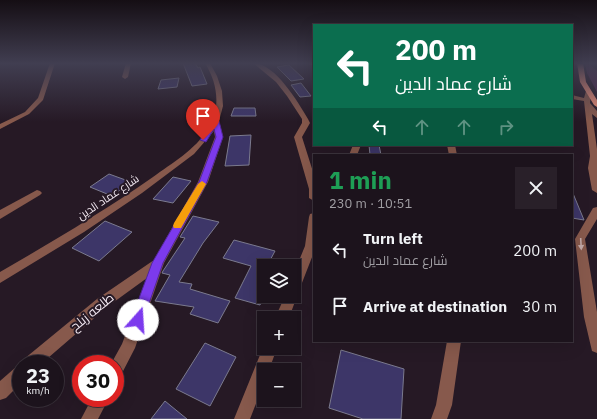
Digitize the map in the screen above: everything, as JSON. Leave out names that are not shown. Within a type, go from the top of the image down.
[{"type":"main road","points":[[582,83],[597,105]]},
{"type":"street","points":[[0,127],[27,113],[41,99],[46,83]]},
{"type":"street","points":[[124,355],[128,348],[158,263],[203,182],[219,137],[216,121],[220,108],[220,97],[217,83]]},
{"type":"street","points":[[280,83],[287,90],[305,119],[306,123],[298,137],[313,186]]},
{"type":"street","points":[[588,92],[587,102],[596,157],[592,168],[597,190]]},
{"type":"street","points":[[573,97],[587,102],[597,116]]},
{"type":"street","name":"شارع عماد الدين","points":[[0,278],[86,226],[138,192],[194,150],[207,136],[216,121]]},
{"type":"street","points":[[596,157],[591,131],[597,124]]},
{"type":"street","points":[[0,215],[37,193]]},
{"type":"street","points":[[597,210],[580,239],[591,317],[597,346]]},
{"type":"street","points":[[301,269],[311,243],[313,226]]},
{"type":"street","name":"طلعه زبلح","points":[[40,355],[102,303],[158,263]]},
{"type":"street","points":[[439,419],[444,405],[454,342]]},
{"type":"street","points":[[242,419],[267,355]]},
{"type":"street","points":[[0,392],[12,381]]},
{"type":"street","points":[[89,419],[96,407]]},
{"type":"shaded area","points":[[592,83],[597,83],[597,92]]},
{"type":"building","points":[[160,83],[178,83],[177,87],[158,89]]},
{"type":"building","points":[[191,83],[206,83],[207,84],[192,86]]},
{"type":"building","points":[[301,83],[311,96],[300,97],[291,85]]},
{"type":"building","points":[[234,108],[255,108],[256,116],[231,116]]},
{"type":"building","points":[[251,135],[249,165],[225,166],[230,136]]},
{"type":"building","points":[[369,146],[379,146],[381,154],[370,154]]},
{"type":"building","points":[[109,174],[131,182],[112,196],[90,187]]},
{"type":"building","points":[[173,177],[191,181],[173,203],[153,199]]},
{"type":"building","points":[[573,193],[584,220],[573,218]]},
{"type":"building","points":[[193,216],[219,222],[203,243],[179,282],[192,284],[190,289],[230,301],[218,323],[190,314],[194,307],[155,301],[170,275],[162,273],[185,238],[180,237]]},
{"type":"building","points":[[105,221],[132,232],[99,261],[72,248]]},
{"type":"building","points":[[234,240],[275,251],[271,259],[257,259],[257,303],[261,303],[260,305],[235,298],[251,266],[223,258]]},
{"type":"building","points":[[205,343],[236,357],[210,406],[176,389]]},
{"type":"building","points":[[341,350],[404,369],[401,419],[363,419],[329,408]]},
{"type":"building","points":[[165,401],[171,406],[187,419],[151,419]]},
{"type":"slow traffic","points":[[178,226],[202,184]]},
{"type":"route","points":[[138,320],[158,263],[170,238],[203,182],[219,137],[216,121],[210,132],[203,140]]}]
